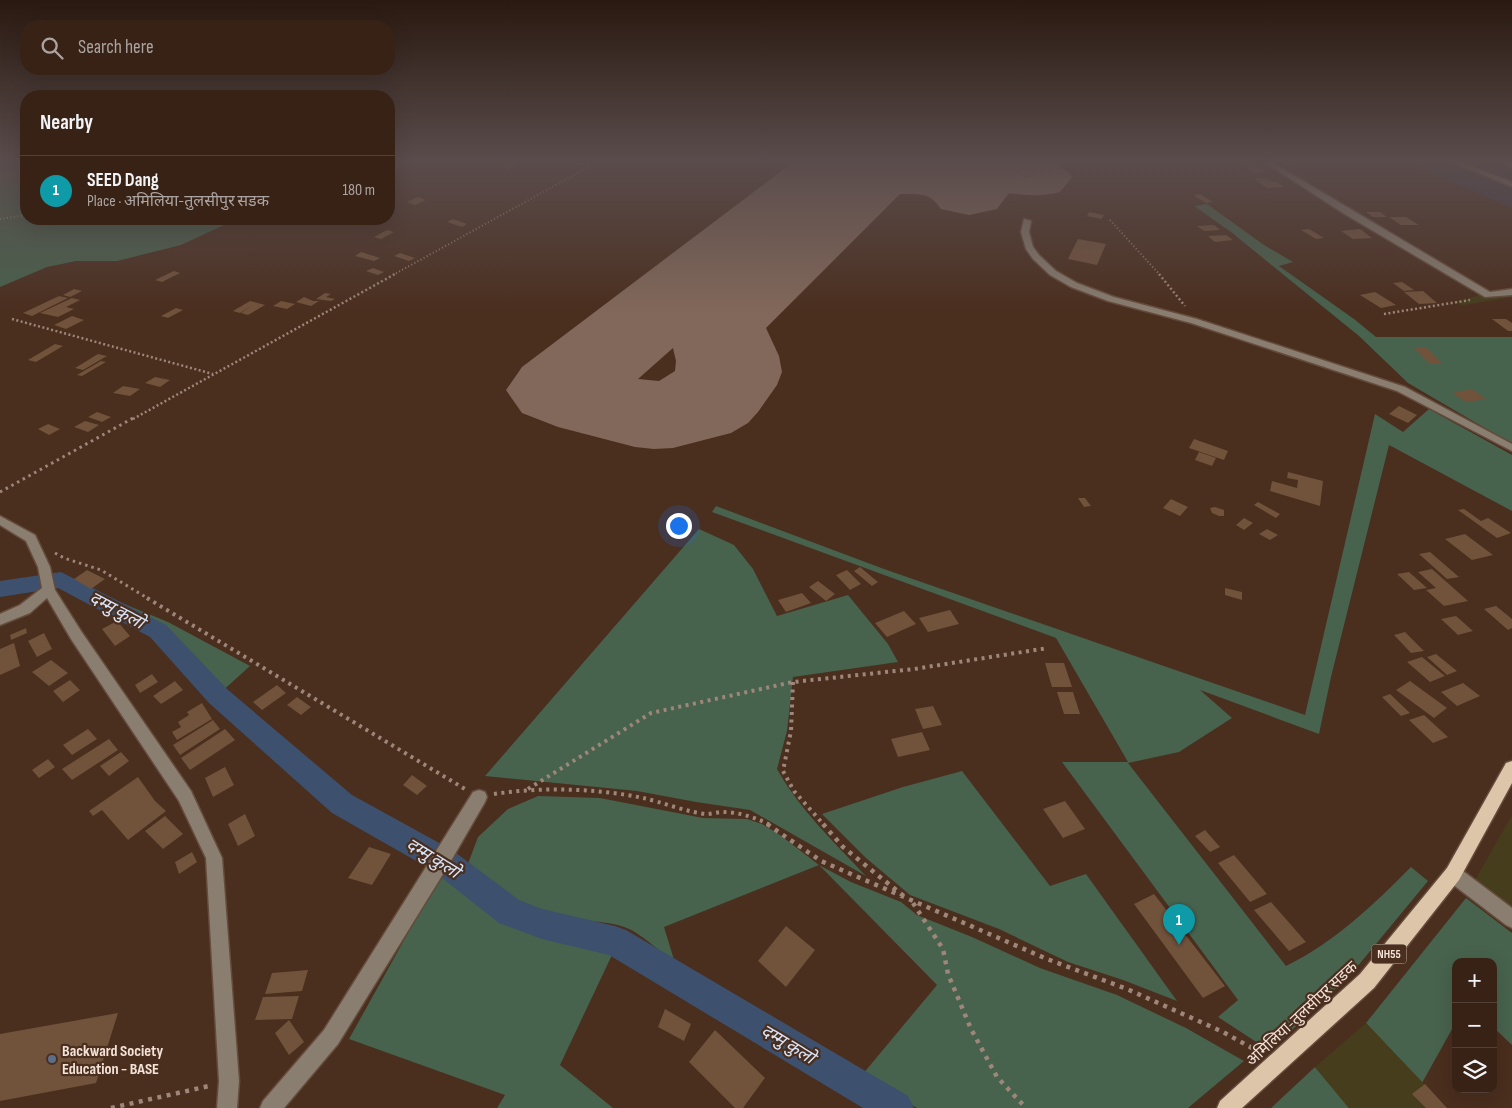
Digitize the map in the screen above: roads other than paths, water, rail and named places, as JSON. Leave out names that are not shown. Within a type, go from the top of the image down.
[{"type":"main road","name":"अमिलिया-तुलसीपुर सडक","points":[[1227,1108],[1279,1063],[1366,981],[1453,874],[1512,768]]},
{"type":"street","points":[[1346,212],[1403,243],[1488,295],[1512,292]]},
{"type":"street","points":[[1027,221],[1025,232],[1029,247],[1036,257],[1053,273],[1074,285],[1111,299],[1194,321],[1401,389],[1512,448]]},
{"type":"street","points":[[0,520],[31,538],[44,567],[49,590],[76,635],[185,796],[214,858],[229,1081],[227,1108]]},
{"type":"street","points":[[0,620],[25,609],[49,590]]},
{"type":"street","points":[[270,1108],[331,1037],[442,860],[479,797]]},
{"type":"street","points":[[1453,874],[1512,919]]},
{"type":"waterway","name":"दम्मु कुलो","points":[[0,589],[61,580],[158,631],[218,696],[342,804],[442,860],[510,912],[542,924],[615,941],[896,1108]]},
{"type":"place","name":"SEED Dang","points":[[1179,945]]},
{"type":"place","name":"Backward Society Education - BASE","points":[[52,1059]]}]
